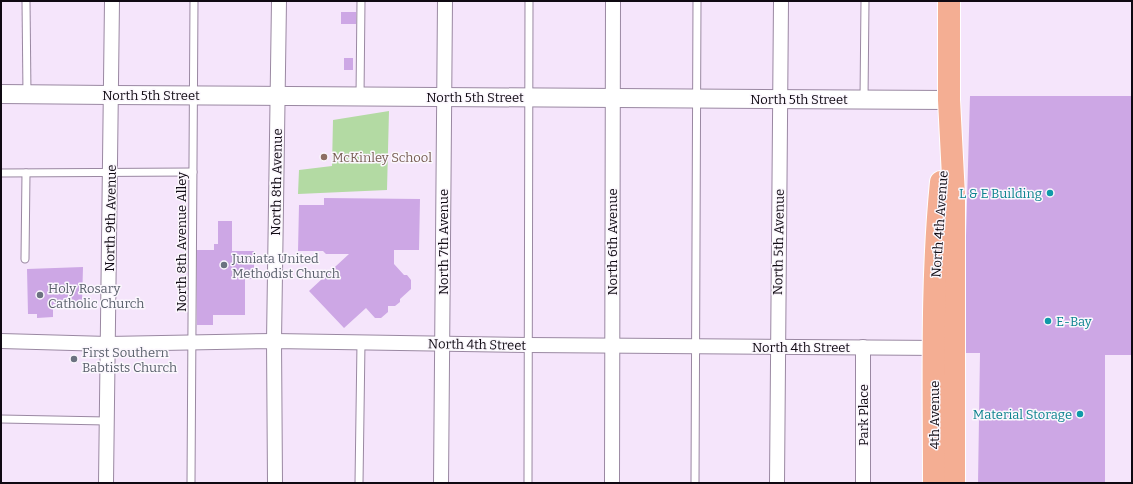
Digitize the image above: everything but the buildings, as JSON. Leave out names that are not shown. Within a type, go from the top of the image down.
[{"type":"main road","name":"North 4th Avenue","points":[[944,348],[936,259],[939,203],[949,100],[949,1]]},
{"type":"main road","name":"4th Avenue","points":[[934,483],[944,348]]},
{"type":"main road","name":"4th Avenue","points":[[944,348],[954,483]]},
{"type":"street","name":"North 9th Avenue","points":[[106,483],[112,1]]},
{"type":"street","name":"North 8th Avenue","points":[[275,483],[274,341],[279,1]]},
{"type":"street","name":"North 7th Avenue","points":[[441,483],[445,1]]},
{"type":"street","name":"North 6th Avenue","points":[[612,483],[613,1]]},
{"type":"street","name":"North 5th Avenue","points":[[776,483],[781,1]]},
{"type":"street","name":"North 5th Street","points":[[1,94],[949,100]]},
{"type":"street","name":"North 4th Street","points":[[1,341],[108,344],[274,341],[612,346],[944,348]]},
{"type":"street","name":"Park Place","points":[[863,483],[864,347]]},
{"type":"lane","points":[[26,1],[27,94]]},
{"type":"lane","name":"North 8th Avenue Alley","points":[[191,483],[194,1]]},
{"type":"lane","points":[[360,96],[361,1]]},
{"type":"lane","points":[[528,483],[529,1]]},
{"type":"lane","points":[[695,483],[697,1]]},
{"type":"lane","points":[[864,100],[865,1]]},
{"type":"lane","points":[[1,173],[193,172]]},
{"type":"lane","points":[[25,259],[26,173]]},
{"type":"lane","points":[[359,483],[361,343]]},
{"type":"lane","points":[[1,419],[107,421]]},
{"type":"green space","points":[[389,111],[387,190],[298,194],[299,170],[332,166],[333,120]]},
{"type":"place","name":"McKinley School","points":[[324,157]]},
{"type":"place","name":"L & E Building","points":[[1050,193]]},
{"type":"place","name":"Juniata United Methodist Church","points":[[224,265]]},
{"type":"place","name":"Holy Rosary Catholic Church","points":[[40,295]]},
{"type":"place","name":"E-Bay","points":[[1048,321]]},
{"type":"place","name":"First Southern Babtists Church","points":[[74,359]]},
{"type":"place","name":"Material Storage","points":[[1080,414]]}]
